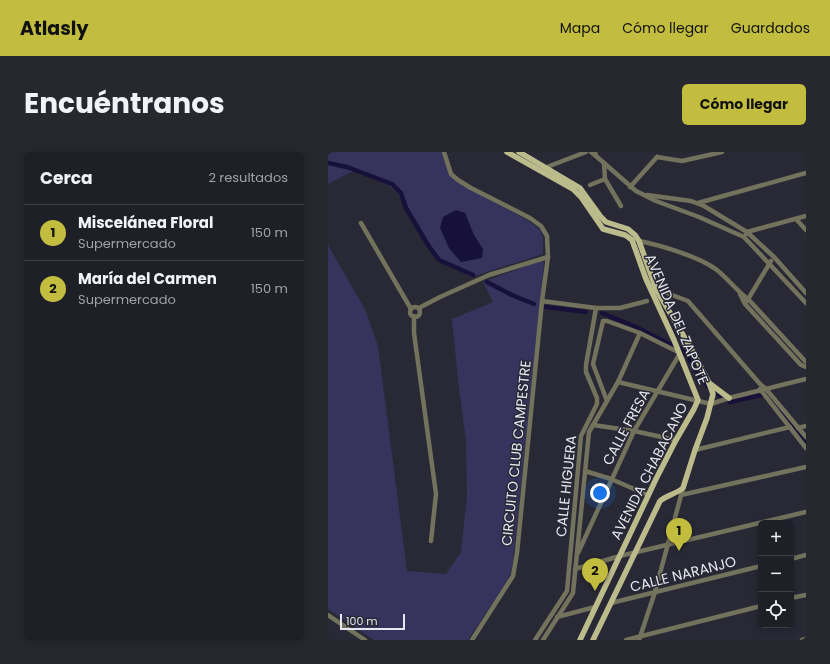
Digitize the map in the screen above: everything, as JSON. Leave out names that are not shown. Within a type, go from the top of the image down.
[{"type":"main road","name":"AVENIDA DEL ZAPOTE","points":[[507,152],[573,189],[581,197],[603,229],[628,237],[634,246],[646,279],[674,340],[698,400]]},
{"type":"main road","points":[[519,152],[547,167],[580,188],[606,222],[628,229],[639,241]]},
{"type":"main road","name":"AVENIDA DEL ZAPOTE","points":[[639,241],[656,289],[693,352],[709,383],[713,394],[711,404]]},
{"type":"main road","points":[[709,383],[729,398]]},
{"type":"main road","name":"AVENIDA CHABACANO","points":[[580,640],[648,495],[698,400]]},
{"type":"main road","name":"AVENIDA CHABACANO","points":[[593,640],[660,501],[679,492],[683,488],[711,404]]},
{"type":"street","name":"CIRCUITO CLUB CAMPESTRE","points":[[444,152],[451,174],[458,180],[530,218],[541,226],[547,236],[548,257],[542,301],[517,553],[513,576],[472,640]]},
{"type":"street","points":[[547,167],[586,152]]},
{"type":"street","points":[[591,152],[596,154],[630,187],[643,195],[744,237],[806,303]]},
{"type":"street","points":[[653,152],[657,157],[682,161],[722,152]]},
{"type":"street","points":[[630,187],[657,157]]},
{"type":"street","points":[[604,163],[605,179],[621,206]]},
{"type":"street","points":[[698,203],[806,174]]},
{"type":"street","points":[[590,185],[605,179]]},
{"type":"street","points":[[643,195],[698,203],[747,232],[774,257],[806,293]]},
{"type":"street","points":[[744,237],[747,232],[806,216]]},
{"type":"street","points":[[796,219],[806,230]]},
{"type":"street","points":[[360,223],[411,309],[410,313],[414,316],[414,333],[436,494],[431,541]]},
{"type":"street","points":[[639,241],[650,243],[704,263],[717,270],[739,293],[749,300],[806,362]]},
{"type":"street","points":[[411,309],[414,307],[419,308],[489,275],[548,257]]},
{"type":"street","points":[[745,304],[749,300],[769,263],[774,257]]},
{"type":"street","points":[[656,289],[688,301],[766,389],[806,437]]},
{"type":"street","points":[[739,293],[745,304],[801,365],[806,367]]},
{"type":"street","points":[[542,301],[596,308],[620,308],[647,301]]},
{"type":"street","points":[[414,316],[416,317],[420,314],[419,308]]},
{"type":"street","name":"CALLE HIGUERA","points":[[535,640],[567,591],[581,436],[597,404],[597,398],[586,372],[596,308]]},
{"type":"street","points":[[607,401],[593,364],[604,321],[640,333],[679,353]]},
{"type":"street","name":"CALLE HIGUERA","points":[[543,640],[573,593],[589,432],[618,382],[640,333]]},
{"type":"street","name":"CALLE FRESA","points":[[577,556],[634,431],[679,353]]},
{"type":"street","points":[[618,382],[711,404],[729,398],[806,379]]},
{"type":"street","points":[[760,384],[760,391],[806,448]]},
{"type":"street","points":[[593,426],[634,431],[676,440]]},
{"type":"street","points":[[798,428],[806,426]]},
{"type":"street","points":[[695,450],[790,427]]},
{"type":"street","points":[[681,495],[806,467]]},
{"type":"street","points":[[585,471],[611,479],[648,495]]},
{"type":"street","points":[[640,638],[655,592],[683,488]]},
{"type":"street","points":[[575,569],[620,556],[806,512]]},
{"type":"street","points":[[794,558],[806,555]]},
{"type":"street","name":"CALLE NARANJO","points":[[611,603],[758,567]]},
{"type":"street","points":[[794,597],[806,594]]},
{"type":"street","points":[[557,617],[595,607]]},
{"type":"street","points":[[626,640],[640,638],[758,607]]},
{"type":"street","points":[[328,615],[365,640]]},
{"type":"street","points":[[802,640],[806,639]]},
{"type":"shaded area","points":[[328,152],[443,152],[449,172],[477,193],[529,221],[540,230],[543,237],[543,254],[471,277],[438,261],[421,237],[397,192],[383,181],[353,171],[328,184]]},
{"type":"shaded area","points":[[456,210],[465,213],[474,235],[483,249],[482,258],[461,262],[449,248],[440,228],[443,217]]},
{"type":"shaded area","points":[[328,243],[365,309],[378,346],[407,571],[446,574],[461,552],[467,496],[466,441],[452,319],[493,302],[483,282],[540,261],[543,261],[544,263],[511,572],[508,580],[468,640],[374,640],[328,609]]},
{"type":"waterway","points":[[328,163],[347,167],[392,184],[401,193],[406,208],[428,245],[439,260],[473,275]]},
{"type":"waterway","points":[[487,282],[514,296],[534,304]]},
{"type":"waterway","points":[[546,307],[586,312]]},
{"type":"waterway","points":[[602,313],[634,326],[673,346]]},
{"type":"waterway","points":[[680,349],[688,356],[695,370],[708,387]]},
{"type":"waterway","points":[[716,393],[722,397]]},
{"type":"waterway","points":[[730,402],[766,394],[806,442]]},
{"type":"place","name":"Miscelánea Floral","points":[[679,551]]},
{"type":"place","name":"María del Carmen","points":[[595,591]]}]
